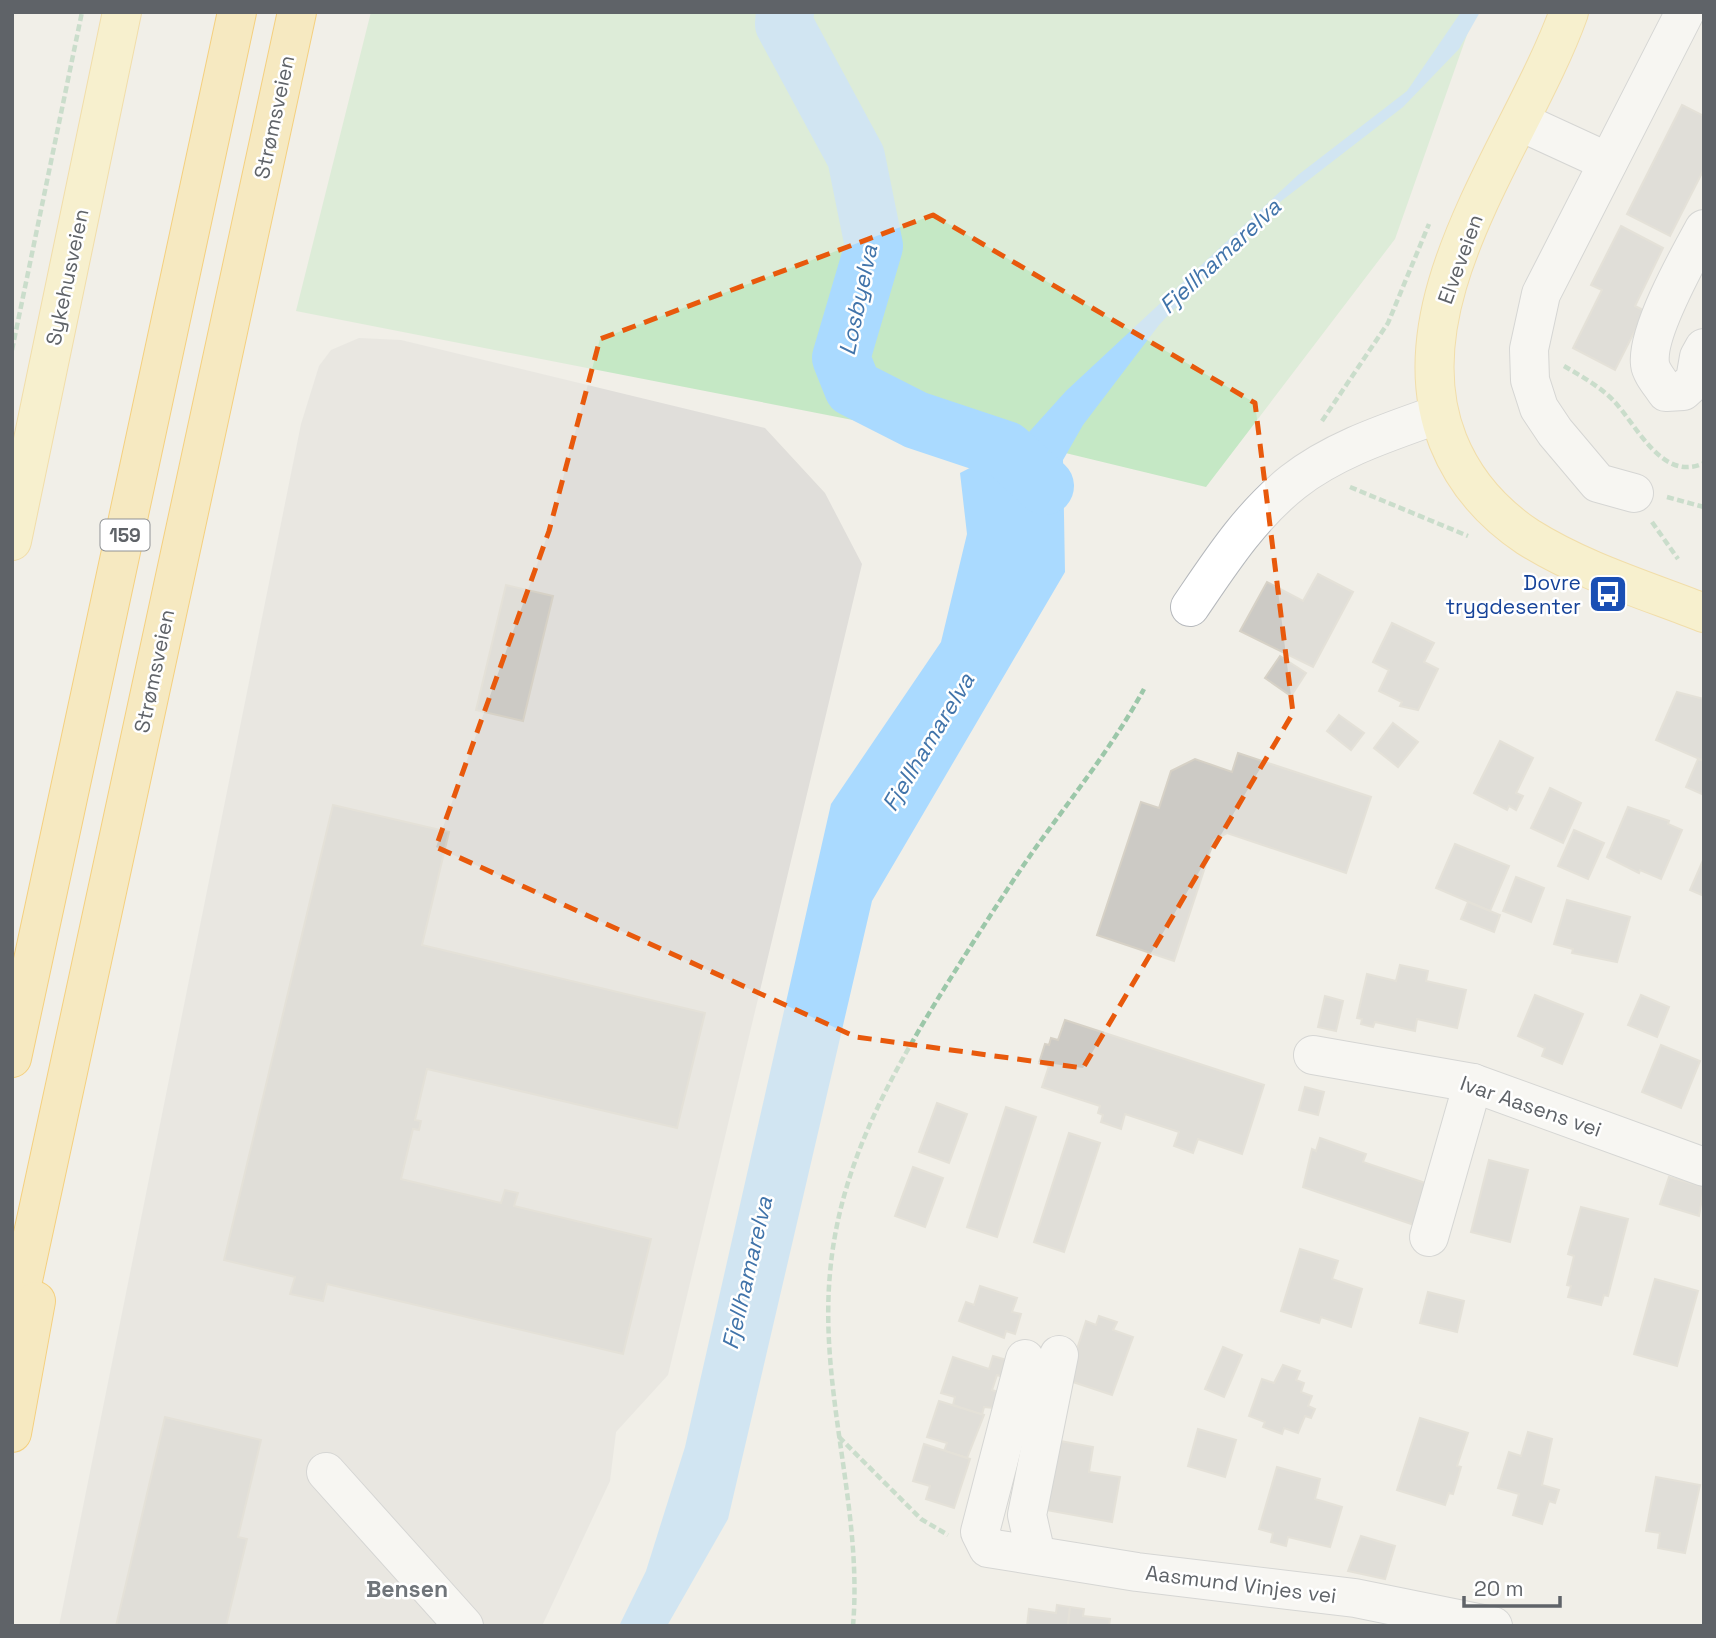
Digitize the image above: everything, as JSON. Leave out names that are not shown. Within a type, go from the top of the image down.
[{"type":"highway","name":"159","points":[[12,1058],[237,12]]},
{"type":"highway","name":"Strømsveien","points":[[12,1331],[297,12]]},
{"type":"highway","points":[[12,1433],[142,726]]},
{"type":"main road","name":"Sykehusveien","points":[[12,541],[122,12]]},
{"type":"main road","name":"Elveveien","points":[[1569,12],[1521,122],[1468,231],[1448,286],[1434,341],[1433,369],[1439,414],[1483,523],[1526,536],[1559,555],[1702,608]]},
{"type":"street","points":[[1634,493],[1598,483],[1555,432],[1539,408],[1530,380],[1529,349],[1541,294],[1685,12]]},
{"type":"street","points":[[1521,122],[1608,162]]},
{"type":"street","points":[[1704,229],[1684,264],[1649,348],[1650,368],[1666,391],[1683,391],[1696,380],[1699,357],[1704,348]]},
{"type":"street","points":[[1190,607],[1257,517],[1294,481],[1361,444],[1439,414]]},
{"type":"street","name":"Ivar Aasens vei","points":[[1313,1055],[1473,1083],[1704,1167]]},
{"type":"street","points":[[1429,1237],[1473,1083]]},
{"type":"street","points":[[989,1548],[980,1532],[1042,1357],[1027,1515],[1036,1555]]},
{"type":"street","points":[[326,1472],[464,1626]]},
{"type":"street","name":"Aasmund Vinjes vei","points":[[989,1548],[1137,1572],[1355,1598],[1486,1625]]},
{"type":"path","points":[[12,349],[82,12]]},
{"type":"path","points":[[1319,425],[1388,323],[1431,217]]},
{"type":"path","points":[[1529,349],[1546,355],[1597,386],[1614,401],[1662,458],[1693,468],[1704,463]]},
{"type":"path","points":[[1317,467],[1348,486],[1483,523]]},
{"type":"path","points":[[1634,493],[1678,559]]},
{"type":"path","points":[[853,1626],[855,1577],[831,1375],[830,1274],[842,1205],[875,1110],[897,1066],[990,915],[1105,753],[1144,689]]},
{"type":"path","points":[[839,1437],[933,1528],[989,1548]]},
{"type":"highlighted area","points":[[933,215],[1255,403],[1293,713],[1083,1068],[856,1037],[436,847],[549,531],[600,339]]},
{"type":"shaded area","points":[[359,338],[401,340],[765,428],[825,493],[862,564],[668,1375],[616,1432],[610,1481],[542,1626],[59,1626],[301,424],[319,366],[331,350]]},
{"type":"green space","points":[[371,12],[1475,12],[1395,239],[1206,487],[1020,442],[1006,450],[296,311]]},
{"type":"water","name":"Fjellhamarelva","points":[[1461,12],[1480,12],[1459,49],[1403,107],[1262,216],[1159,325],[1083,425],[1063,460],[1065,572],[872,901],[728,1519],[667,1626],[619,1626],[646,1571],[685,1447],[831,804],[941,642],[967,534],[960,473],[1020,442],[1066,391],[1298,175],[1407,91]]},
{"type":"building","points":[[1682,105],[1704,116],[1704,169],[1670,236],[1627,214]]},
{"type":"building","points":[[1621,226],[1663,248],[1635,306],[1645,311],[1615,370],[1573,348],[1602,290],[1591,285]]},
{"type":"building","points":[[1318,574],[1353,592],[1313,667],[1240,631],[1267,582],[1303,601]]},
{"type":"building","points":[[506,585],[553,596],[523,721],[476,710]]},
{"type":"building","points":[[1392,623],[1434,643],[1424,662],[1438,669],[1418,710],[1400,706],[1402,702],[1379,691],[1389,670],[1373,662]]},
{"type":"building","points":[[1280,656],[1306,673],[1291,696],[1265,678]]},
{"type":"building","points":[[1677,692],[1704,699],[1704,761],[1656,740]]},
{"type":"building","points":[[1339,715],[1364,733],[1351,750],[1327,731]]},
{"type":"building","points":[[1393,723],[1418,742],[1398,767],[1374,748]]},
{"type":"building","points":[[1500,741],[1533,758],[1516,793],[1523,796],[1516,810],[1509,806],[1507,810],[1474,793]]},
{"type":"building","points":[[1238,753],[1371,797],[1346,873],[1227,833],[1214,840],[1174,961],[1097,935],[1141,802],[1159,808],[1171,771],[1195,759],[1232,772]]},
{"type":"building","points":[[1698,759],[1704,761],[1704,795],[1686,787]]},
{"type":"building","points":[[1550,788],[1581,803],[1563,843],[1531,828]]},
{"type":"building","points":[[333,805],[449,832],[422,945],[705,1013],[677,1128],[427,1069],[415,1120],[421,1121],[419,1130],[413,1129],[401,1179],[501,1203],[505,1190],[518,1193],[514,1206],[651,1239],[623,1354],[327,1284],[323,1301],[290,1294],[295,1277],[224,1260]]},
{"type":"building","points":[[1628,807],[1669,821],[1668,824],[1682,830],[1661,879],[1640,870],[1639,873],[1607,857]]},
{"type":"building","points":[[1574,830],[1604,843],[1588,879],[1558,866]]},
{"type":"building","points":[[1455,844],[1509,866],[1490,911],[1436,888]]},
{"type":"building","points":[[1704,858],[1704,896],[1690,890]]},
{"type":"building","points":[[1516,877],[1544,888],[1531,922],[1503,911]]},
{"type":"building","points":[[1567,900],[1630,917],[1617,962],[1572,953],[1573,949],[1554,944]]},
{"type":"building","points":[[1468,902],[1500,915],[1494,932],[1461,919]]},
{"type":"building","points":[[1400,965],[1428,971],[1426,981],[1466,990],[1457,1028],[1417,1019],[1415,1031],[1375,1022],[1373,1027],[1361,1024],[1362,1019],[1357,1018],[1367,974],[1396,981]]},
{"type":"building","points":[[1535,995],[1583,1014],[1562,1064],[1542,1056],[1545,1048],[1518,1036]]},
{"type":"building","points":[[1641,995],[1669,1007],[1657,1037],[1628,1025]]},
{"type":"building","points":[[1325,996],[1343,1001],[1336,1031],[1318,1027]]},
{"type":"building","points":[[1065,1020],[1264,1085],[1242,1154],[1198,1139],[1193,1153],[1174,1146],[1179,1132],[1125,1114],[1121,1129],[1101,1122],[1103,1115],[1098,1113],[1100,1106],[1042,1087],[1049,1066],[1039,1063],[1045,1044],[1049,1045],[1051,1038],[1058,1040]]},
{"type":"building","points":[[1661,1045],[1700,1061],[1681,1108],[1642,1092]]},
{"type":"building","points":[[1305,1087],[1324,1092],[1318,1115],[1299,1110]]},
{"type":"building","points":[[937,1103],[967,1114],[949,1163],[919,1152]]},
{"type":"building","points":[[1006,1107],[1036,1117],[997,1237],[967,1227]]},
{"type":"building","points":[[1069,1133],[1100,1143],[1064,1252],[1034,1242]]},
{"type":"building","points":[[1320,1138],[1366,1154],[1363,1162],[1428,1184],[1414,1225],[1303,1187],[1312,1149],[1316,1151]]},
{"type":"building","points":[[1489,1160],[1528,1170],[1510,1242],[1471,1232]]},
{"type":"building","points":[[913,1167],[943,1178],[925,1227],[895,1216]]},
{"type":"building","points":[[1669,1177],[1704,1187],[1699,1216],[1660,1204]]},
{"type":"building","points":[[1581,1207],[1628,1219],[1608,1296],[1604,1295],[1601,1305],[1568,1297],[1571,1286],[1567,1285],[1574,1256],[1568,1254]]},
{"type":"building","points":[[1300,1249],[1338,1261],[1332,1279],[1362,1289],[1351,1327],[1321,1317],[1319,1323],[1281,1311]]},
{"type":"building","points":[[1655,1279],[1698,1291],[1677,1366],[1634,1354]]},
{"type":"building","points":[[980,1286],[1017,1298],[1012,1312],[1021,1314],[1015,1334],[1006,1331],[1004,1338],[959,1321],[966,1302],[974,1305]]},
{"type":"building","points":[[1428,1292],[1464,1301],[1457,1332],[1420,1323]]},
{"type":"building","points":[[1099,1316],[1117,1322],[1113,1330],[1133,1337],[1112,1395],[1067,1380],[1086,1321],[1096,1325]]},
{"type":"building","points":[[1223,1347],[1242,1355],[1224,1397],[1205,1389]]},
{"type":"building","points":[[993,1356],[1017,1363],[1012,1380],[997,1375],[992,1390],[998,1392],[993,1408],[984,1407],[982,1415],[953,1405],[955,1397],[941,1393],[953,1357],[989,1369]]},
{"type":"building","points":[[1283,1365],[1300,1371],[1296,1380],[1304,1383],[1301,1392],[1312,1396],[1308,1406],[1315,1409],[1311,1418],[1305,1416],[1298,1433],[1284,1428],[1282,1434],[1263,1427],[1265,1422],[1249,1416],[1262,1379],[1274,1383]]},
{"type":"building","points":[[939,1401],[984,1415],[967,1458],[944,1451],[947,1443],[927,1437]]},
{"type":"building","points":[[165,1417],[261,1440],[238,1537],[247,1539],[226,1626],[116,1626]]},
{"type":"building","points":[[1420,1418],[1468,1433],[1457,1466],[1461,1467],[1453,1494],[1449,1493],[1445,1505],[1397,1490]]},
{"type":"building","points":[[1198,1429],[1236,1440],[1225,1477],[1188,1466]]},
{"type":"building","points":[[1528,1432],[1552,1439],[1542,1485],[1559,1490],[1555,1503],[1549,1501],[1542,1524],[1513,1515],[1519,1494],[1498,1488],[1509,1452],[1521,1456]]},
{"type":"building","points":[[1055,1440],[1093,1447],[1089,1472],[1120,1477],[1112,1522],[1041,1509]]},
{"type":"building","points":[[924,1444],[970,1459],[954,1508],[926,1499],[930,1486],[913,1481]]},
{"type":"building","points":[[1277,1467],[1320,1479],[1315,1499],[1342,1507],[1330,1547],[1288,1537],[1286,1546],[1271,1542],[1273,1533],[1259,1529]]},
{"type":"building","points":[[1656,1477],[1700,1485],[1685,1553],[1658,1548],[1660,1533],[1646,1531]]},
{"type":"building","points":[[1361,1536],[1395,1546],[1385,1579],[1348,1571]]},
{"type":"building","points":[[1057,1605],[1070,1607],[1068,1626],[1027,1626],[1029,1609],[1056,1613]]},
{"type":"building","points":[[1070,1607],[1084,1609],[1083,1616],[1110,1619],[1109,1626],[1068,1626]]},
{"type":"waterway","name":"Losbyelva","points":[[785,12],[784,24],[856,157],[874,246],[841,358],[853,388],[916,420],[1006,450],[1045,486]]},
{"type":"place","name":"Dovre trygdesenter","points":[[1608,594]]},
{"type":"district","name":"Bensen","points":[[407,1589]]}]
